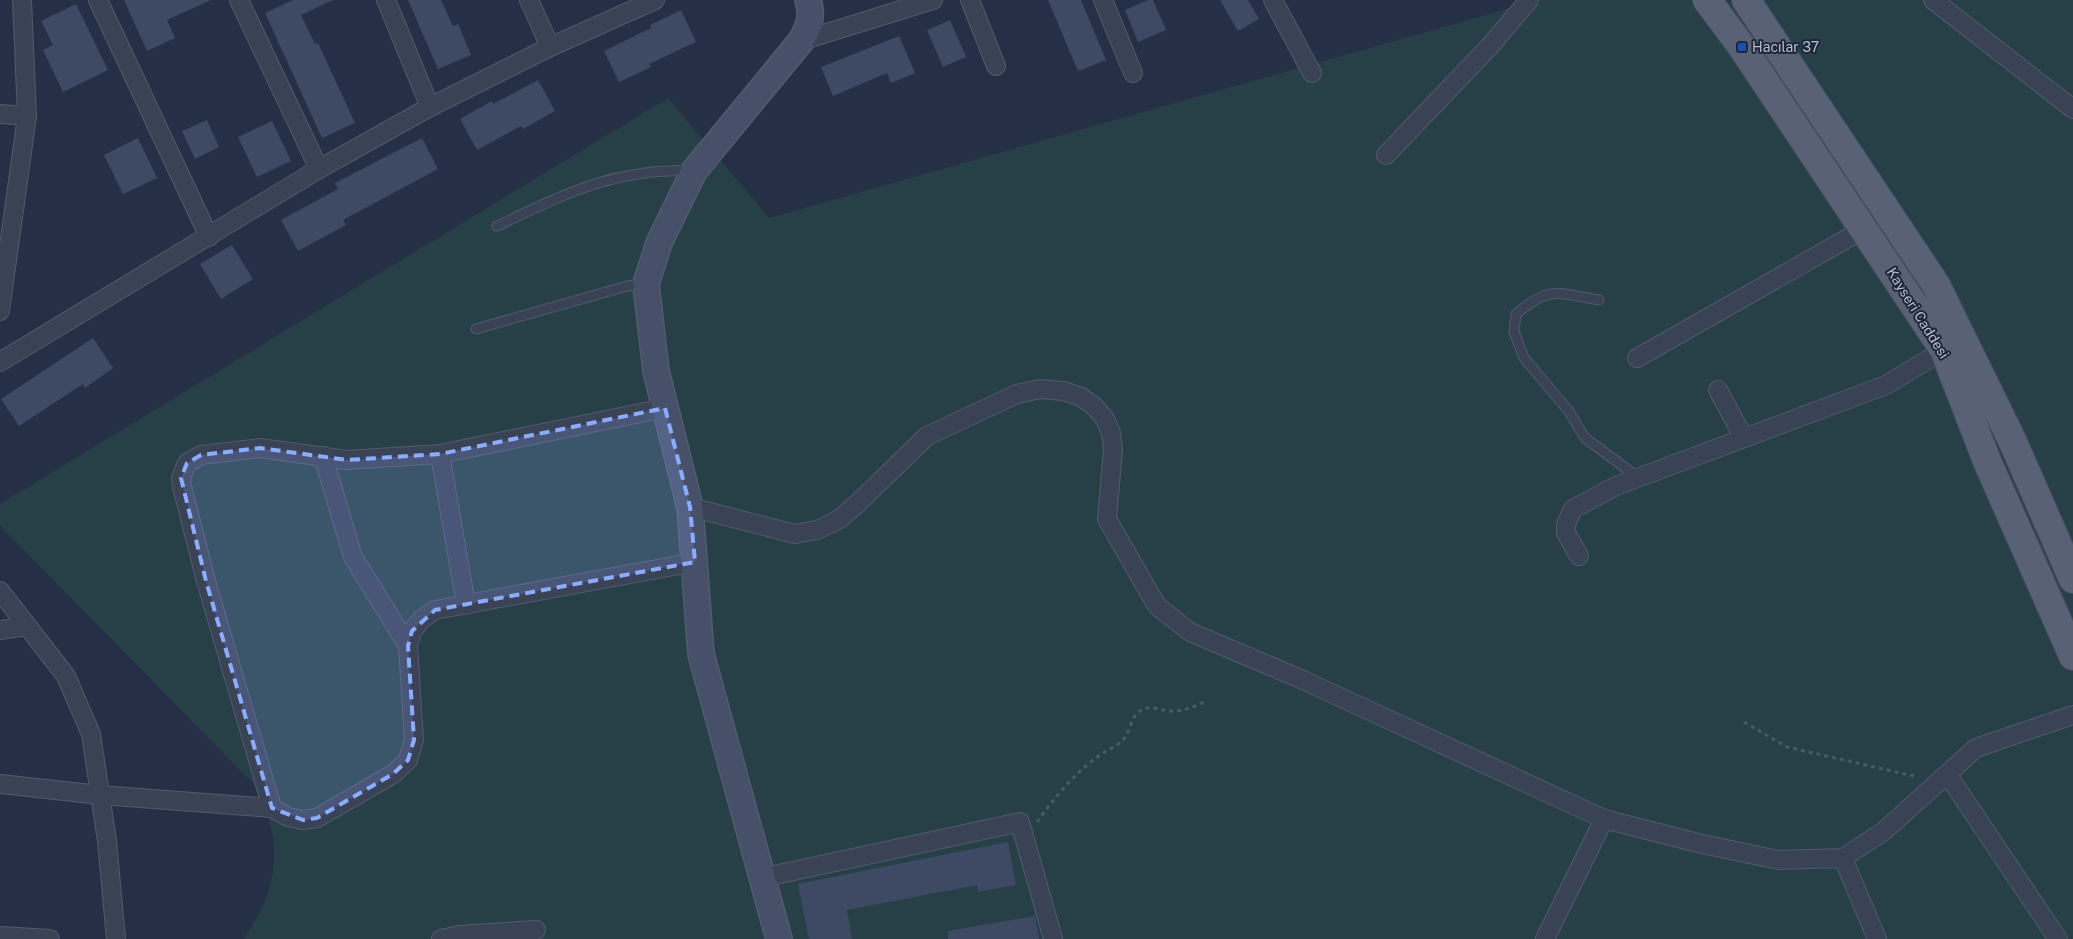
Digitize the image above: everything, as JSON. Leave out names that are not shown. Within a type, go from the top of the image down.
[{"type":"main road","name":"Kayseri Caddesi","points":[[1707,0],[1742,47],[1944,350],[1988,462],[2073,656]]},
{"type":"main road","name":"Kayseri Caddesi","points":[[1746,0],[1936,284],[2012,440],[2073,579]]},
{"type":"street","points":[[0,311],[27,116],[22,0]]},
{"type":"street","points":[[98,0],[209,237]]},
{"type":"street","points":[[239,0],[319,169]]},
{"type":"street","points":[[386,0],[430,107]]},
{"type":"street","points":[[529,0],[550,47]]},
{"type":"street","points":[[0,362],[319,169],[430,107],[550,47],[655,0]]},
{"type":"street","points":[[779,939],[701,654],[690,508],[656,371],[646,284],[659,243],[694,171],[801,41],[810,25],[811,8],[808,0]]},
{"type":"street","points":[[801,41],[933,0]]},
{"type":"street","points":[[970,0],[996,66]]},
{"type":"street","points":[[1103,0],[1133,73]]},
{"type":"street","points":[[1273,0],[1312,73]]},
{"type":"street","points":[[1386,155],[1489,47],[1529,0]]},
{"type":"street","points":[[1932,0],[2073,109]]},
{"type":"street","points":[[0,114],[27,116]]},
{"type":"street","points":[[1637,358],[1864,229]]},
{"type":"street","points":[[1579,556],[1566,533],[1566,524],[1573,509],[1616,486],[1886,385],[1944,350]]},
{"type":"street","points":[[690,508],[795,534],[817,530],[838,520],[856,505],[927,436],[1017,394],[1040,389],[1064,391],[1081,397],[1095,407],[1105,419],[1111,433],[1113,449],[1107,519],[1157,606],[1190,632],[1303,680],[1604,819],[1698,844],[1778,860],[1843,858],[1884,831],[1976,748],[2073,714]]},
{"type":"street","points":[[1718,390],[1744,438]]},
{"type":"street","points":[[272,808],[206,581],[181,478],[188,463],[201,455],[260,448],[347,460],[440,454],[665,408]]},
{"type":"street","points":[[440,454],[466,605]]},
{"type":"street","points":[[323,456],[353,557],[408,646]]},
{"type":"street","points":[[0,784],[100,795],[272,808],[288,817],[302,820],[318,818],[402,768],[413,750],[408,646],[412,631],[422,619],[435,610],[695,562]]},
{"type":"street","points":[[0,591],[66,676],[91,734],[107,841],[116,939]]},
{"type":"street","points":[[0,630],[27,626]]},
{"type":"street","points":[[1942,778],[2058,939]]},
{"type":"street","points":[[1545,939],[1604,819]]},
{"type":"street","points":[[761,878],[1020,822],[1053,939]]},
{"type":"street","points":[[1843,858],[1877,939]]},
{"type":"street","points":[[441,939],[460,935],[536,930]]},
{"type":"street","points":[[0,936],[50,939]]},
{"type":"lane","points":[[497,226],[582,187],[612,178],[645,172],[694,171]]},
{"type":"lane","points":[[476,328],[627,286],[646,284]]},
{"type":"lane","points":[[1599,300],[1551,293],[1536,298],[1516,314],[1514,332],[1524,358],[1568,410],[1586,438],[1639,478]]},
{"type":"path","points":[[1025,838],[1057,794],[1097,757],[1114,748],[1124,739],[1131,728],[1134,715],[1141,710],[1157,708],[1178,711],[1192,708],[1204,702]]},
{"type":"path","points":[[1744,722],[1787,747],[1942,778]]},
{"type":"highlighted area","points":[[665,408],[690,507],[695,562],[435,610],[412,631],[408,646],[414,740],[408,760],[393,774],[317,818],[303,820],[272,808],[206,581],[181,478],[187,463],[201,455],[260,448],[347,460],[440,454]]},
{"type":"green space","points":[[1531,0],[2073,0],[2073,939],[243,939],[265,902],[274,864],[271,825],[255,785],[0,526],[0,504],[668,98],[769,218],[1500,11]]},
{"type":"building","points":[[124,0],[211,0],[167,20],[175,38],[147,51]]},
{"type":"building","points":[[293,0],[333,0],[301,15],[315,44],[318,43],[355,123],[322,138],[265,13]]},
{"type":"building","points":[[408,0],[441,0],[453,26],[458,24],[471,55],[438,69]]},
{"type":"building","points":[[1048,0],[1081,0],[1106,60],[1078,71]]},
{"type":"building","points":[[1148,0],[1153,0],[1166,30],[1138,42],[1125,10]]},
{"type":"building","points":[[1220,0],[1248,0],[1259,19],[1238,31]]},
{"type":"building","points":[[76,4],[108,70],[63,92],[43,50],[53,45],[41,21]]},
{"type":"building","points":[[681,10],[696,42],[649,64],[651,67],[619,82],[604,51],[651,28],[650,25]]},
{"type":"building","points":[[950,20],[966,57],[943,67],[927,30]]},
{"type":"building","points":[[899,36],[915,73],[891,83],[887,73],[833,96],[821,67]]},
{"type":"building","points":[[538,80],[555,111],[523,129],[521,126],[477,150],[460,119],[492,101],[493,104]]},
{"type":"building","points":[[207,120],[219,147],[195,159],[182,131]]},
{"type":"building","points":[[272,121],[291,161],[257,177],[238,137]]},
{"type":"building","points":[[138,138],[157,178],[123,194],[104,155]]},
{"type":"building","points":[[422,138],[438,169],[343,220],[346,225],[298,251],[281,220],[338,189],[335,183]]},
{"type":"building","points":[[232,245],[253,279],[221,299],[200,264]]},
{"type":"building","points":[[93,338],[113,368],[85,388],[83,384],[19,426],[1,399]]},
{"type":"building","points":[[1008,842],[1016,885],[978,892],[977,885],[847,910],[852,939],[809,939],[798,884]]},
{"type":"building","points":[[1035,916],[1039,939],[948,939],[948,931]]},
{"type":"place","name":"Hacılar 37","points":[[1742,47]]}]
